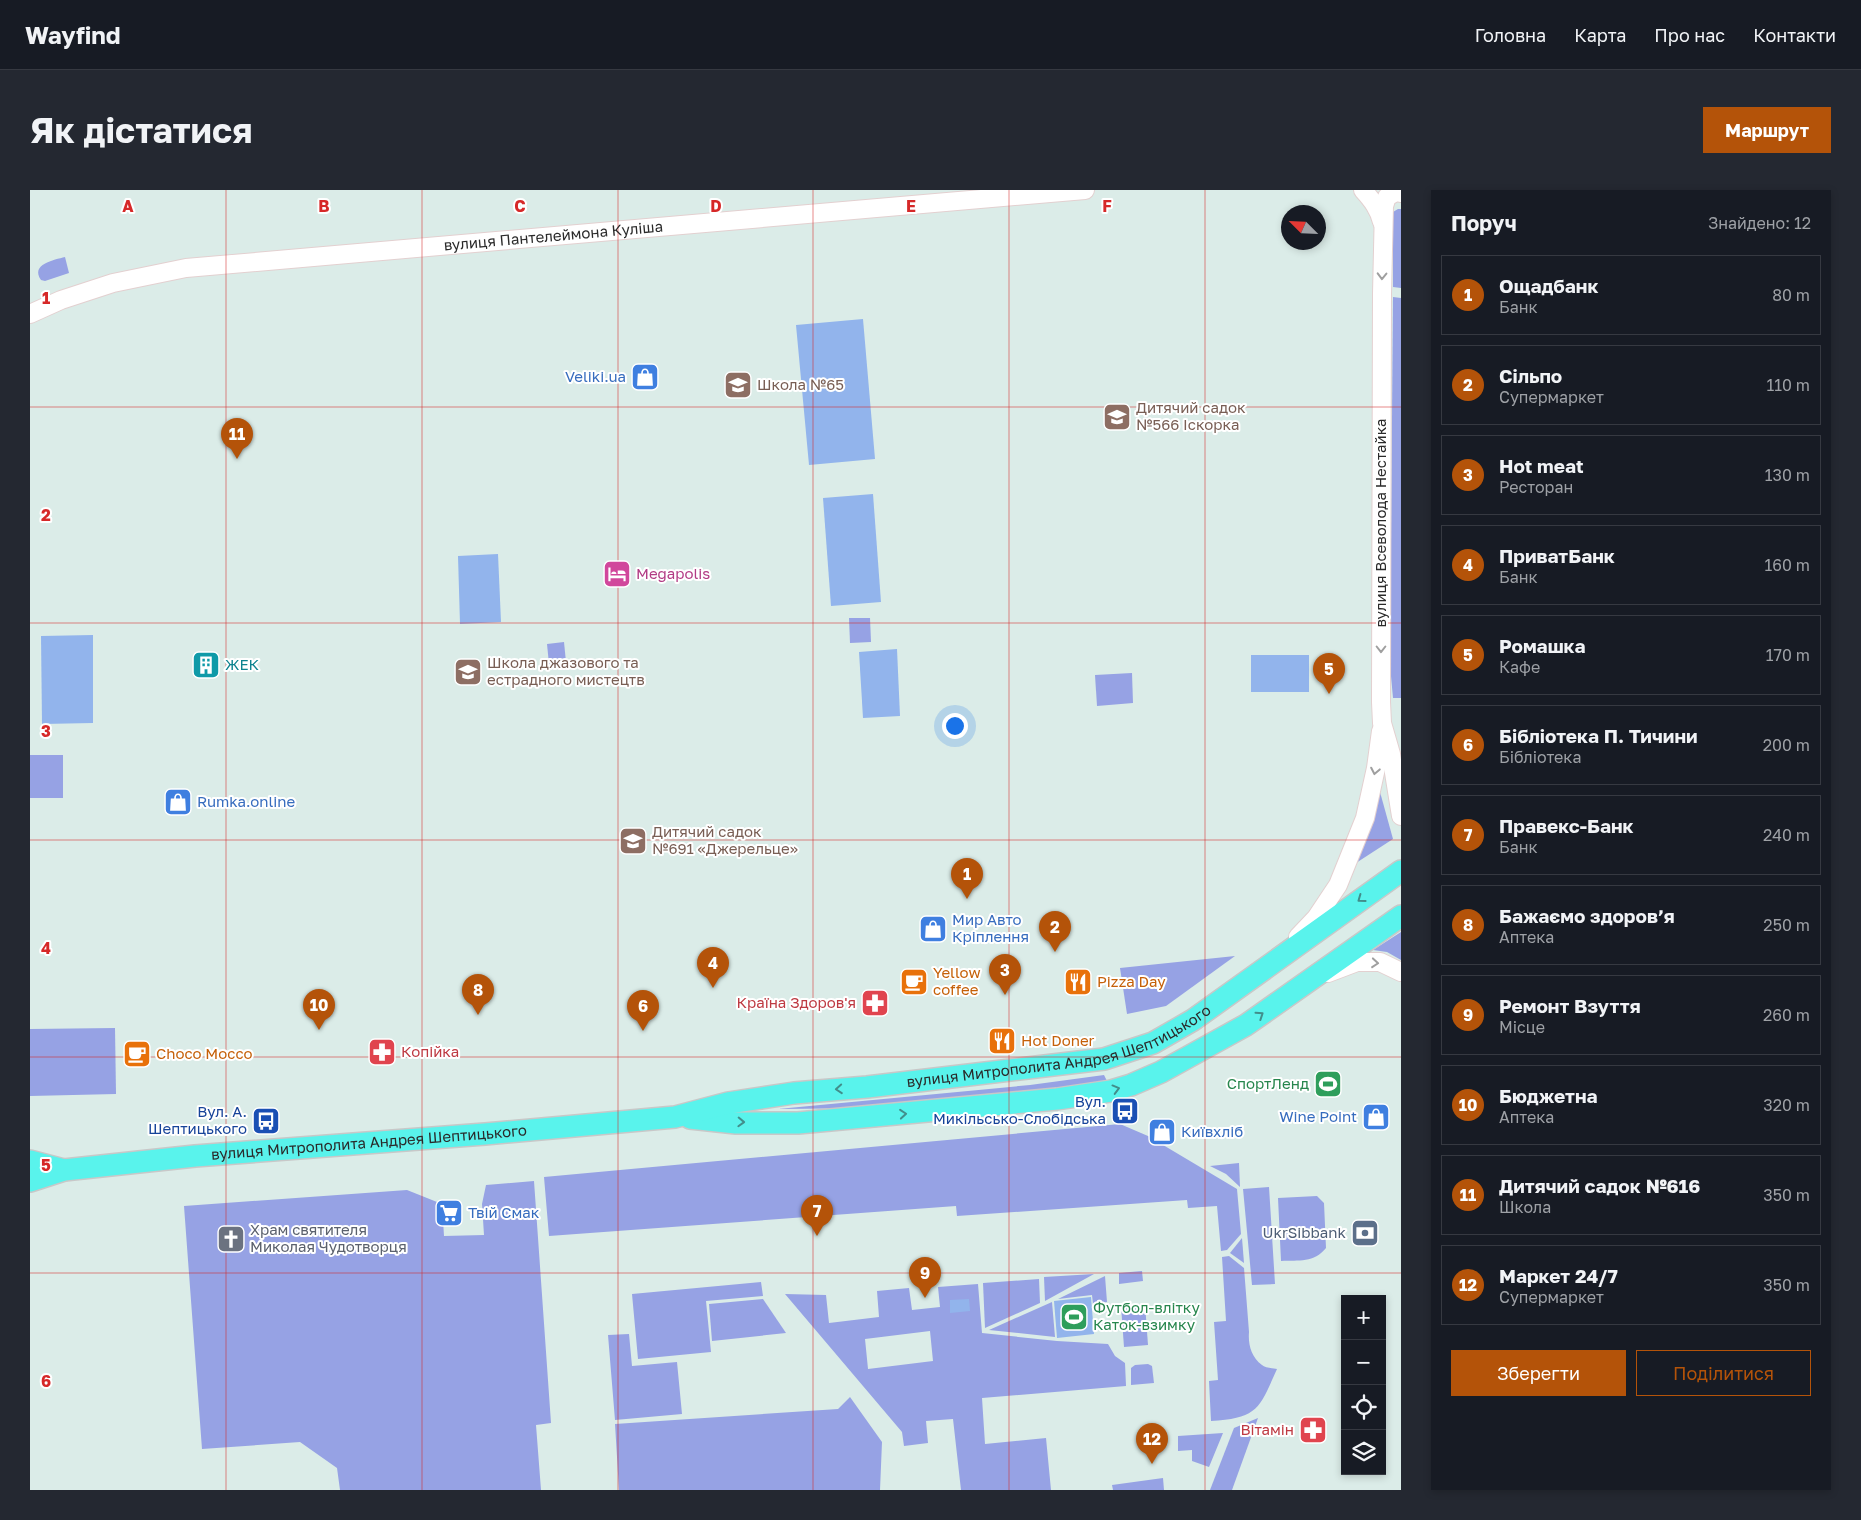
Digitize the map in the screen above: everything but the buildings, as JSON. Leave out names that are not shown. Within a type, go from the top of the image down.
[{"type":"main road","name":"вулиця Митрополита Андрея Шептицького","points":[[30,1181],[64,1170],[195,1156],[486,1134],[675,1117],[728,1103],[794,1093],[877,1086],[1104,1059],[1153,1043],[1193,1020],[1401,870]]},
{"type":"main road","name":"вулиця Митрополита Андрея Шептицького","points":[[675,1117],[736,1123],[798,1123],[1057,1099],[1111,1091],[1161,1072],[1246,1025],[1401,916]]},
{"type":"main road","name":"вулиця Митрополита Андрея Шептицького","points":[[30,1161],[64,1170]]},
{"type":"street","name":"вулиця Пантелеймона Куліша","points":[[30,314],[61,300],[113,283],[186,268],[1085,190]]},
{"type":"street","points":[[1363,190],[1373,201],[1380,214],[1383,227]]},
{"type":"street","name":"вулиця Всеволода Нестайка","points":[[1401,193],[1396,192],[1387,197],[1384,206],[1383,227],[1382,723],[1391,754],[1401,816]]},
{"type":"street","points":[[1277,960],[1316,918],[1338,885],[1365,818],[1376,768],[1382,723]]},
{"type":"street","points":[[1315,978],[1357,962],[1380,962],[1401,972]]},
{"type":"shaded area","points":[[1401,209],[1401,288],[1393,287],[1393,212]]},
{"type":"shaded area","points":[[65,257],[69,273],[45,281],[41,280],[38,275],[41,266],[50,261]]},
{"type":"shaded area","points":[[1393,297],[1401,298],[1401,698],[1393,698],[1390,665]]},
{"type":"shaded area","points":[[863,319],[875,459],[809,465],[796,325]]},
{"type":"shaded area","points":[[873,494],[881,602],[831,606],[823,498]]},
{"type":"shaded area","points":[[498,554],[501,622],[460,624],[458,556]]},
{"type":"shaded area","points":[[849,618],[870,618],[871,642],[850,643]]},
{"type":"shaded area","points":[[93,635],[93,723],[42,724],[41,636]]},
{"type":"shaded area","points":[[564,642],[566,662],[549,664],[547,644]]},
{"type":"shaded area","points":[[897,649],[900,716],[863,718],[859,652]]},
{"type":"shaded area","points":[[1251,655],[1309,655],[1309,692],[1251,692]]},
{"type":"shaded area","points":[[1132,673],[1133,703],[1097,706],[1095,675]]},
{"type":"shaded area","points":[[30,755],[63,755],[63,798],[30,798]]},
{"type":"shaded area","points":[[1380,792],[1393,839],[1356,863]]},
{"type":"shaded area","points":[[1401,932],[1401,960],[1387,952],[1373,950]]},
{"type":"shaded area","points":[[1235,956],[1166,1006],[1127,1014],[1120,968]]},
{"type":"shaded area","points":[[115,1028],[116,1094],[30,1096],[30,1029]]},
{"type":"shaded area","points":[[1104,1075],[1107,1081],[1077,1088],[885,1108],[778,1109],[1030,1085]]},
{"type":"shaded area","points":[[1120,1124],[1148,1136],[1237,1189],[1241,1234],[1227,1250],[1221,1251],[1217,1206],[1188,1208],[1187,1200],[957,1216],[956,1206],[549,1236],[544,1177]]},
{"type":"shaded area","points":[[1239,1163],[1240,1187],[1226,1174],[1210,1166]]},
{"type":"shaded area","points":[[534,1181],[551,1423],[536,1425],[541,1490],[340,1490],[337,1468],[300,1442],[202,1449],[184,1206],[407,1190],[442,1204],[444,1236],[484,1235],[482,1204],[486,1185]]},
{"type":"shaded area","points":[[1269,1187],[1275,1284],[1252,1285],[1243,1189]]},
{"type":"shaded area","points":[[1317,1196],[1324,1203],[1326,1248],[1311,1258],[1281,1261],[1278,1198]]},
{"type":"shaded area","points":[[1242,1238],[1244,1263],[1230,1253]]},
{"type":"shaded area","points":[[1229,1256],[1244,1268],[1251,1350],[1258,1362],[1263,1366],[1277,1369],[1266,1394],[1255,1409],[1239,1417],[1211,1421],[1209,1381],[1218,1380],[1214,1322],[1226,1321],[1222,1257]]},
{"type":"shaded area","points":[[1142,1271],[1143,1281],[1119,1284],[1119,1273]]},
{"type":"shaded area","points":[[1094,1274],[1045,1301],[1044,1277]]},
{"type":"shaded area","points":[[1105,1276],[1107,1302],[1093,1304],[1092,1295],[1058,1299]]},
{"type":"shaded area","points":[[1039,1279],[1040,1303],[985,1328],[983,1283]]},
{"type":"shaded area","points":[[761,1282],[763,1296],[706,1301],[711,1352],[638,1359],[632,1294]]},
{"type":"shaded area","points":[[978,1284],[982,1333],[1108,1344],[1115,1356],[1125,1363],[1126,1386],[982,1398],[985,1444],[1046,1438],[1051,1490],[961,1490],[953,1419],[926,1421],[928,1443],[904,1446],[902,1432],[785,1294],[826,1295],[829,1323],[879,1317],[877,1291],[909,1288],[912,1310],[940,1307],[938,1287]],"holes":[[[930,1331],[933,1361],[868,1369],[865,1339]]]},
{"type":"shaded area","name":"Футбол-влітку Каток-взимку","points":[[1091,1297],[1094,1334],[1057,1338],[1054,1301]]},
{"type":"shaded area","points":[[763,1299],[786,1333],[712,1341],[709,1304]]},
{"type":"shaded area","points":[[969,1299],[970,1311],[950,1313],[950,1300]]},
{"type":"shaded area","points":[[1052,1302],[1055,1337],[989,1330]]},
{"type":"shaded area","points":[[1145,1304],[1148,1345],[1124,1347],[1121,1306]]},
{"type":"shaded area","points":[[629,1334],[632,1366],[677,1362],[682,1414],[615,1420],[608,1335]]},
{"type":"shaded area","points":[[1148,1364],[1152,1366],[1154,1383],[1131,1385],[1131,1368],[1135,1365]]},
{"type":"shaded area","points":[[850,1397],[882,1442],[880,1490],[619,1490],[615,1424],[838,1409]]},
{"type":"shaded area","points":[[1258,1418],[1232,1490],[1210,1490],[1234,1428]]},
{"type":"shaded area","points":[[1223,1433],[1209,1467],[1192,1461],[1192,1450],[1178,1451],[1178,1436]]},
{"type":"shaded area","points":[[1163,1478],[1164,1490],[1113,1490],[1112,1485]]},
{"type":"place","name":"Veliki.ua","points":[[645,377]]},
{"type":"place","name":"Школа №65","points":[[738,385]]},
{"type":"place","name":"Дитячий садок №566 Іскорка","points":[[1117,417]]},
{"type":"place","name":"Дитячий садок №616","points":[[237,459]]},
{"type":"place","name":"Megapolis","points":[[617,574]]},
{"type":"place","name":"ЖЕК","points":[[206,665]]},
{"type":"place","name":"Школа джазового та естрадного мистецтв","points":[[468,672]]},
{"type":"place","name":"Ромашка","points":[[1329,694]]},
{"type":"place","name":"Rumka.online","points":[[178,802]]},
{"type":"place","name":"Дитячий садок №691 «Джерельце»","points":[[633,841]]},
{"type":"place","name":"Ощадбанк","points":[[967,899]]},
{"type":"place","name":"Мир Авто Кріплення","points":[[933,929]]},
{"type":"place","name":"Сільпо","points":[[1055,952]]},
{"type":"place","name":"Yellow coffee","points":[[914,982]]},
{"type":"place","name":"Pizza Day","points":[[1078,982]]},
{"type":"place","name":"ПриватБанк","points":[[713,988]]},
{"type":"place","name":"Hot meat","points":[[1005,995]]},
{"type":"place","name":"Країна Здоров'я","points":[[875,1003]]},
{"type":"place","name":"Бажаємо здоровʼя","points":[[478,1015]]},
{"type":"place","name":"Бюджетна","points":[[319,1030]]},
{"type":"place","name":"Бібліотека П. Тичини","points":[[643,1031]]},
{"type":"place","name":"Hot Doner","points":[[1002,1041]]},
{"type":"place","name":"Копійка","points":[[382,1052]]},
{"type":"place","name":"Choco Mocco","points":[[137,1054]]},
{"type":"place","name":"СпортЛенд","points":[[1328,1084]]},
{"type":"place","name":"Вул. Микільсько-Слобідська","points":[[1125,1111]]},
{"type":"place","name":"Wine Point","points":[[1376,1117]]},
{"type":"place","name":"Вул. А. Шептицького","points":[[266,1121]]},
{"type":"place","name":"Київхліб","points":[[1162,1132]]},
{"type":"place","name":"Твій Смак","points":[[449,1213]]},
{"type":"place","name":"UkrSibbank","points":[[1365,1233]]},
{"type":"place","name":"Правекс-Банк","points":[[817,1236]]},
{"type":"place","name":"Храм святителя Миколая Чудотворця","points":[[231,1239]]},
{"type":"place","name":"Ремонт Взуття","points":[[925,1298]]},
{"type":"place","name":"Футбол-влітку Каток-взимку","points":[[1074,1317]]},
{"type":"place","name":"Вітамін","points":[[1313,1430]]},
{"type":"place","name":"Маркет 24/7","points":[[1152,1464]]}]
